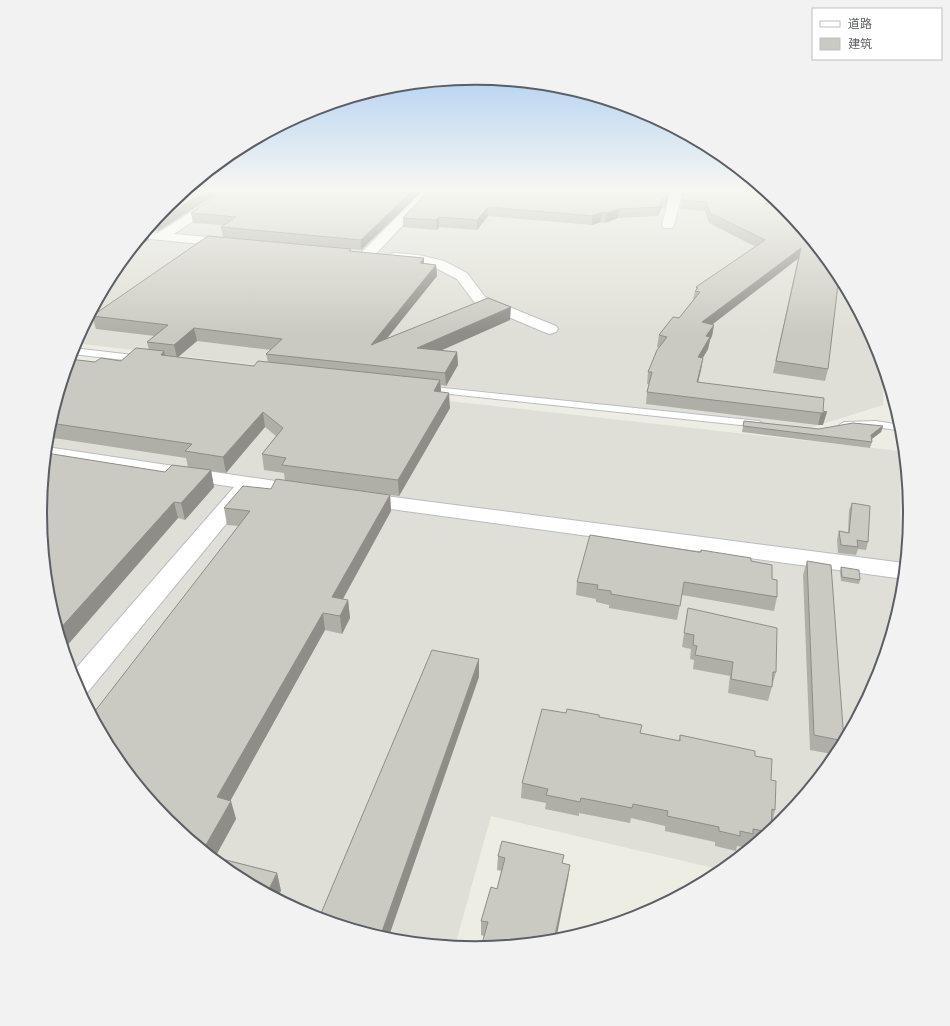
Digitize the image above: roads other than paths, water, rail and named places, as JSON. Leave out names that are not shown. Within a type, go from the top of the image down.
[{"type":"street","points":[[170,238],[247,245]]},
{"type":"street","points":[[366,256],[384,238]]},
{"type":"street","points":[[350,254],[419,259],[439,264],[462,276],[480,300],[550,329]]},
{"type":"street","points":[[51,454],[248,484],[320,493]]},
{"type":"street","points":[[82,681],[248,484]]},
{"type":"street","points":[[343,496],[899,570]]},
{"type":"lane","points":[[79,352],[152,360]]},
{"type":"lane","points":[[413,388],[772,425]]},
{"type":"lane","points":[[831,427],[851,424],[876,424],[894,427]]}]
